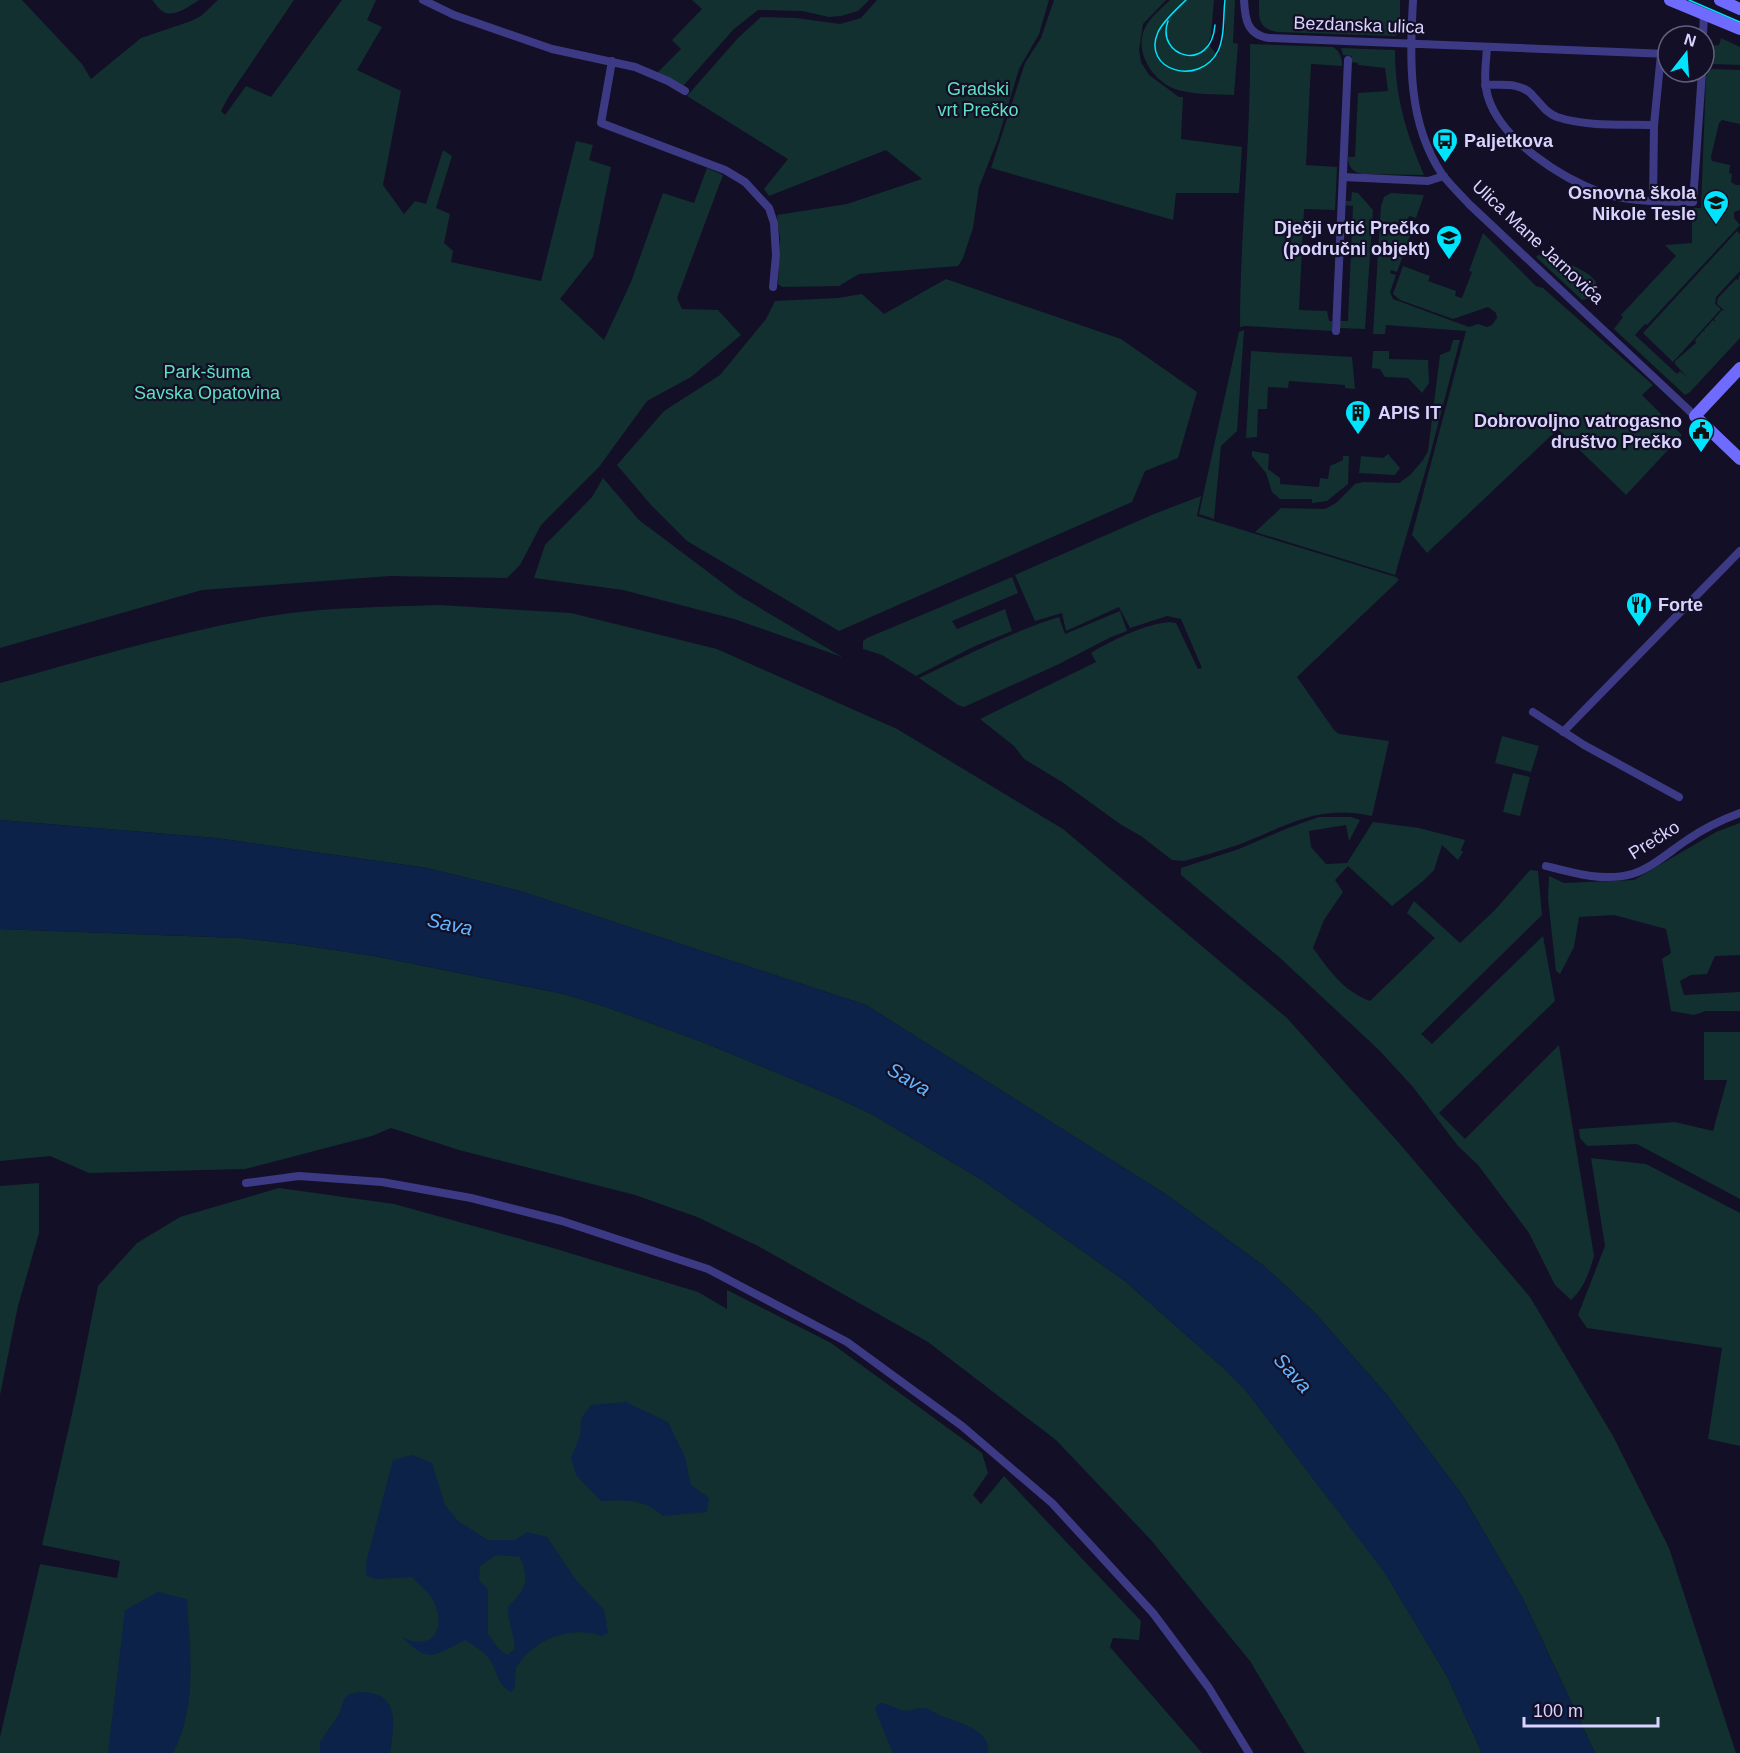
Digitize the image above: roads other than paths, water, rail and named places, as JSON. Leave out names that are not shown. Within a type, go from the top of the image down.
[{"type":"street","points":[[423,0],[454,15],[552,49],[635,67],[669,81],[685,91]]},
{"type":"street","name":"Bezdanska ulica","points":[[1246,0],[1247,24],[1251,31],[1264,38],[1656,54]]},
{"type":"street","name":"Ulica Mane Jarnovića","points":[[1413,0],[1411,75],[1415,104],[1434,160],[1444,176],[1470,205],[1740,459]]},
{"type":"street","points":[[1670,0],[1740,29]]},
{"type":"street","points":[[1720,0],[1740,9]]},
{"type":"street","points":[[1704,13],[1704,24]]},
{"type":"street","points":[[1487,47],[1485,85],[1494,113],[1506,129],[1529,151],[1560,173],[1603,193],[1653,202],[1693,202],[1701,84]]},
{"type":"street","points":[[1336,331],[1348,60]]},
{"type":"street","points":[[612,62],[601,123],[725,170],[745,182],[769,208],[774,223],[776,255],[773,287]]},
{"type":"street","points":[[1653,202],[1654,125],[1660,84]]},
{"type":"street","points":[[1485,85],[1513,85],[1524,89],[1533,94],[1547,113],[1577,122],[1654,125]]},
{"type":"street","points":[[1343,177],[1428,181],[1444,176]]},
{"type":"street","points":[[1695,416],[1740,368]]},
{"type":"street","points":[[1563,732],[1740,552]]},
{"type":"street","points":[[1533,712],[1563,732],[1679,797]]},
{"type":"street","name":"Prečko","points":[[1546,866],[1592,876],[1611,877],[1632,874],[1703,830],[1740,813]]},
{"type":"street","points":[[246,1183],[299,1176],[382,1182],[471,1198],[550,1218],[708,1269],[847,1342],[962,1426],[1052,1503],[1153,1613],[1209,1688],[1249,1753]]},
{"type":"water","name":"Sava","points":[[0,820],[216,838],[427,868],[520,891],[866,1005],[1170,1197],[1265,1267],[1315,1313],[1388,1396],[1463,1496],[1522,1597],[1595,1753],[1482,1753],[1447,1676],[1384,1572],[1247,1392],[1220,1365],[1125,1281],[982,1180],[873,1115],[705,1043],[564,994],[374,956],[294,944],[240,938],[0,929]]},
{"type":"water","points":[[626,1402],[668,1422],[685,1457],[691,1485],[709,1498],[707,1512],[663,1516],[649,1506],[634,1501],[601,1501],[576,1475],[571,1458],[580,1436],[581,1419],[591,1405]]},
{"type":"water","points":[[412,1455],[432,1463],[445,1505],[458,1521],[488,1540],[515,1540],[527,1532],[547,1537],[576,1580],[604,1610],[608,1633],[602,1636],[578,1632],[543,1642],[532,1649],[516,1668],[515,1686],[511,1692],[502,1685],[490,1659],[465,1640],[432,1655],[411,1646],[402,1637],[421,1642],[434,1636],[439,1621],[434,1602],[412,1577],[376,1579],[366,1575],[366,1563],[393,1460]],"holes":[[[496,1555],[520,1557],[525,1579],[519,1595],[508,1607],[515,1649],[507,1655],[498,1648],[488,1634],[488,1589],[479,1580],[480,1566]]]},
{"type":"water","points":[[158,1592],[187,1599],[191,1678],[181,1735],[173,1753],[108,1753],[125,1610]]},
{"type":"water","points":[[372,1693],[382,1697],[388,1703],[393,1720],[390,1753],[320,1753],[320,1742],[339,1714],[344,1699],[349,1694]]},
{"type":"water","points":[[879,1703],[906,1711],[926,1708],[964,1724],[985,1738],[988,1753],[893,1753],[875,1709]]},
{"type":"tram line","points":[[1186,0],[1158,32],[1155,45],[1158,56],[1165,65],[1175,70],[1187,71],[1199,69],[1210,62],[1218,51],[1223,32],[1225,0]]},
{"type":"tram line","points":[[1689,0],[1740,22]]},
{"type":"tram line","points":[[1168,21],[1166,34],[1169,44],[1176,51],[1185,55],[1195,55],[1204,50],[1211,40],[1215,25]]},
{"type":"place","name":"Paljetkova","points":[[1445,164]]},
{"type":"place","name":"Osnovna škola Nikole Tesle","points":[[1716,226]]},
{"type":"place","name":"Dječji vrtić Prečko (područni objekt)","points":[[1449,261]]},
{"type":"place","name":"APIS IT","points":[[1358,436]]},
{"type":"place","name":"Dobrovoljno vatrogasno društvo Prečko","points":[[1701,454]]},
{"type":"place","name":"Forte","points":[[1639,628]]},
{"type":"park label","name":"Gradski vrt Prečko","points":[[978,100]]},
{"type":"park label","name":"Park-šuma Savska Opatovina","points":[[207,382]]}]
